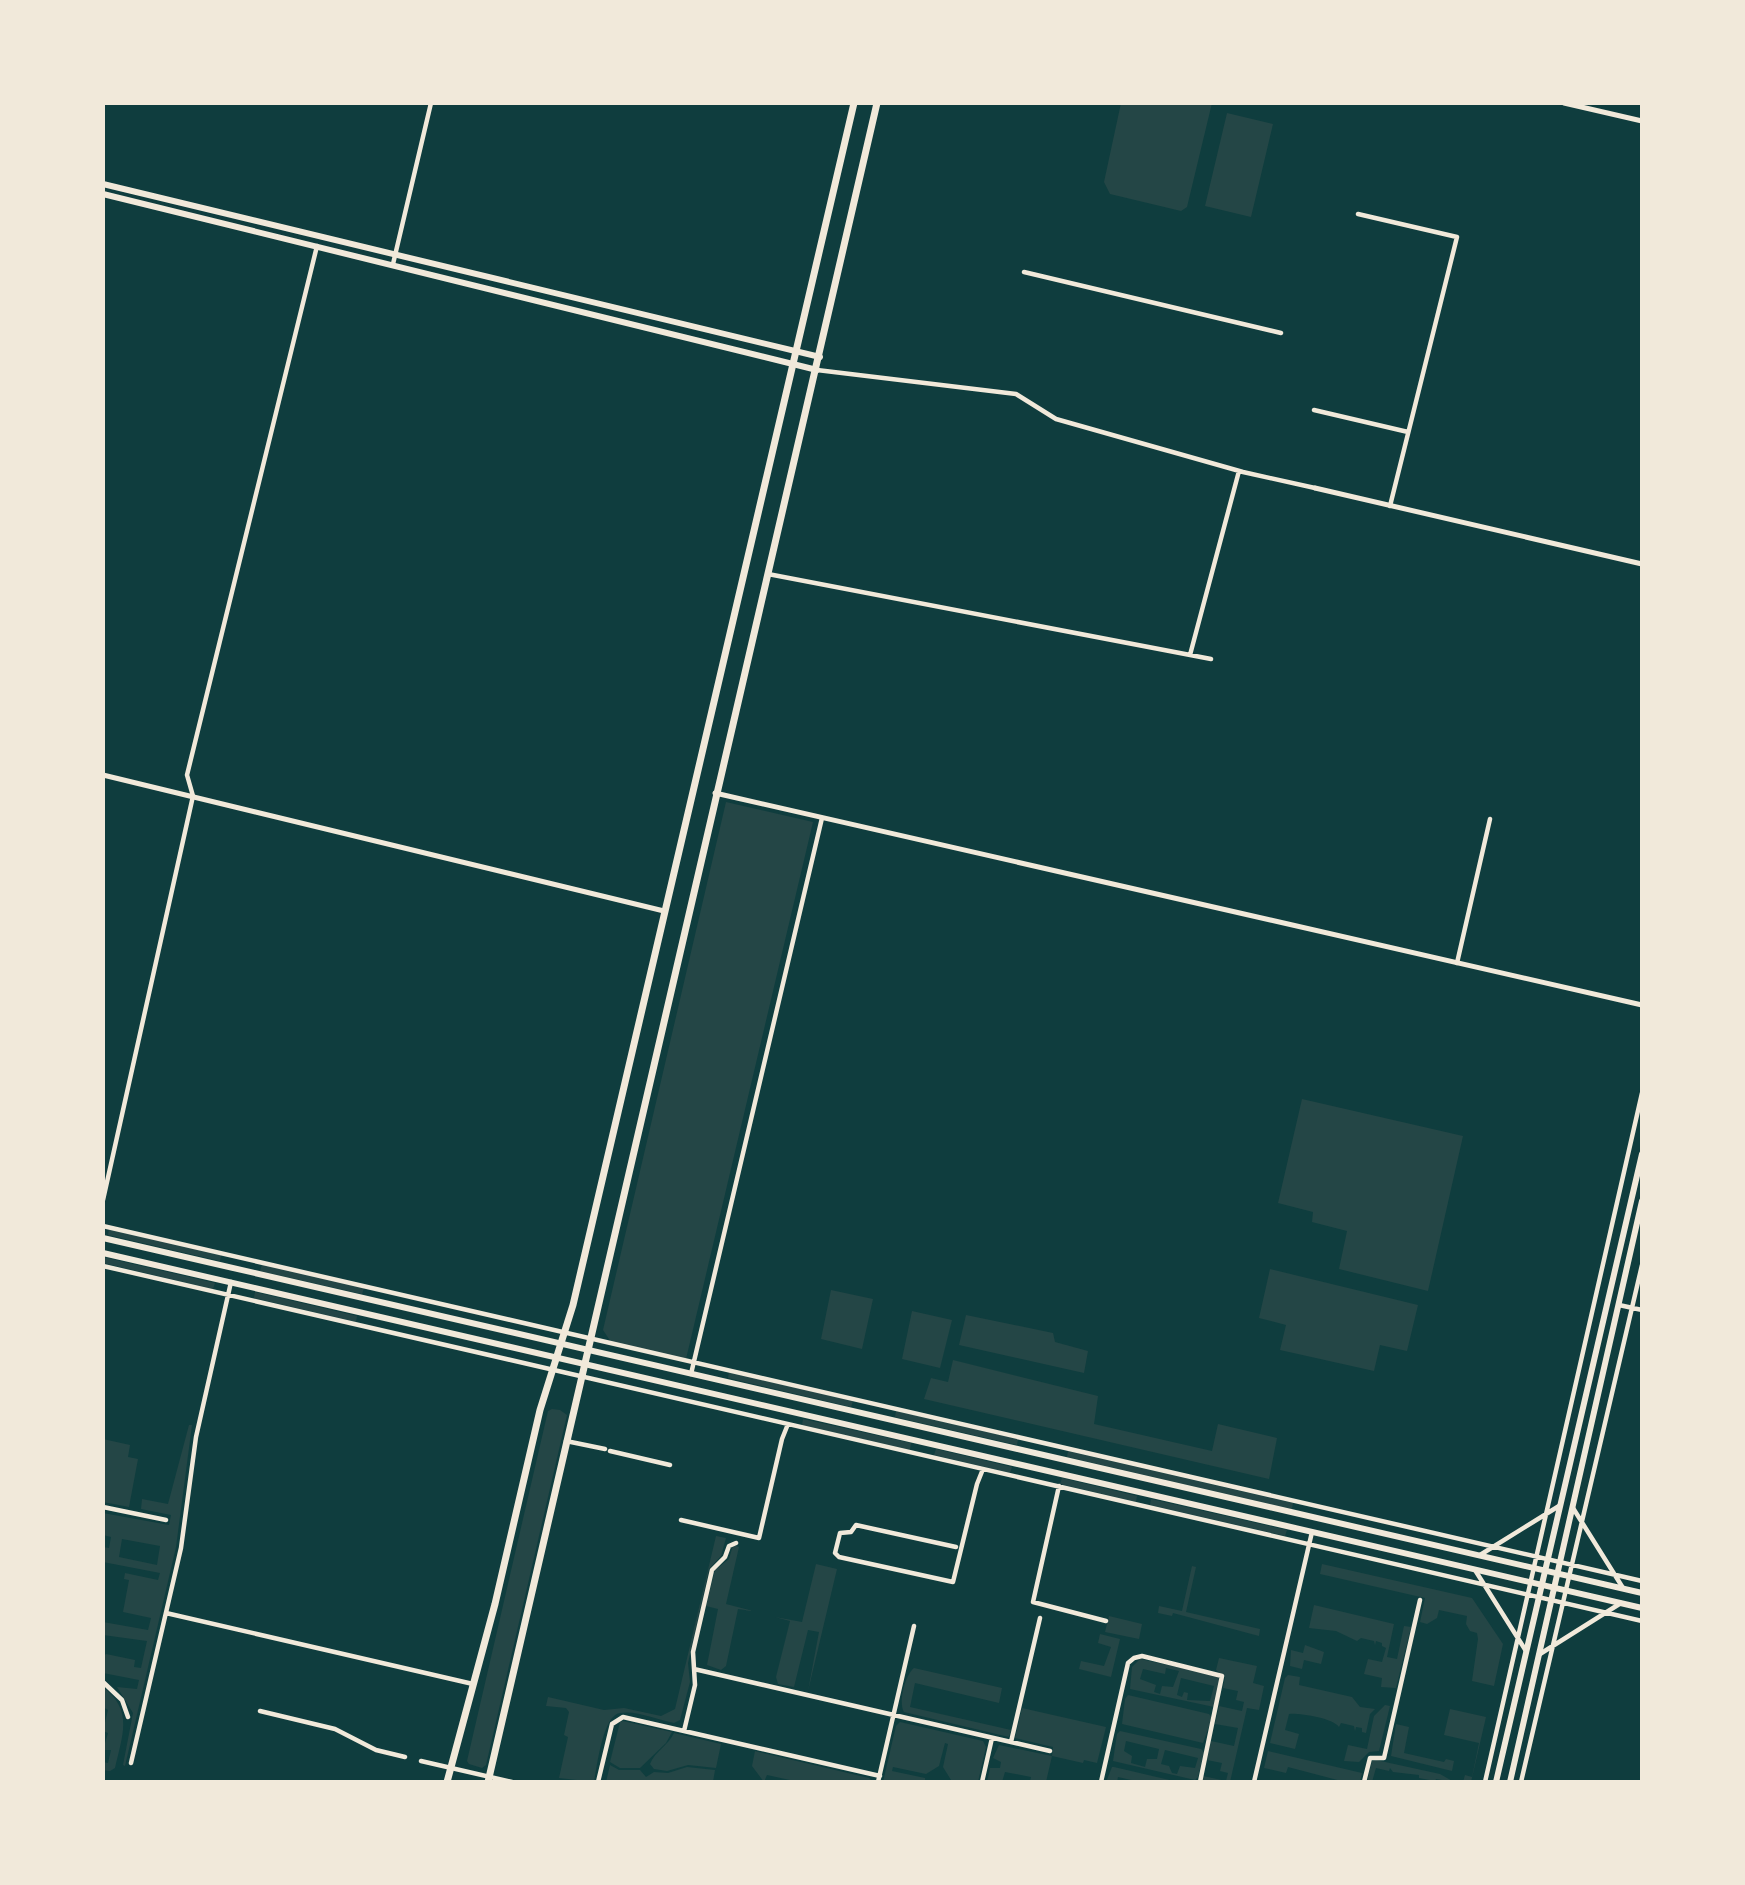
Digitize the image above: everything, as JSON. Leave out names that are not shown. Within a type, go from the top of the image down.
[{"type":"main road","points":[[447,1782],[552,1369],[565,1332],[853,103]]},
{"type":"main road","points":[[488,1779],[877,103]]},
{"type":"main road","points":[[103,184],[820,357]]},
{"type":"main road","points":[[103,194],[817,370]]},
{"type":"main road","points":[[1496,1782],[1642,1154]]},
{"type":"main road","points":[[1510,1782],[1642,1201]]},
{"type":"main road","points":[[103,1238],[1642,1593]]},
{"type":"main road","points":[[103,1253],[1642,1608]]},
{"type":"street","points":[[393,264],[431,103]]},
{"type":"street","points":[[1564,103],[1642,121]]},
{"type":"street","points":[[1358,214],[1457,237],[1390,506]]},
{"type":"street","points":[[103,1200],[194,796],[187,775],[317,246]]},
{"type":"street","points":[[1024,272],[1281,333]]},
{"type":"street","points":[[817,370],[1016,394],[1056,418],[1239,471],[1642,564]]},
{"type":"street","points":[[1314,410],[1408,432]]},
{"type":"street","points":[[1190,655],[1239,471]]},
{"type":"street","points":[[768,574],[1211,659]]},
{"type":"street","points":[[103,775],[664,911]]},
{"type":"street","points":[[715,793],[1642,1005]]},
{"type":"street","points":[[691,1374],[822,818]]},
{"type":"street","points":[[1457,963],[1490,819]]},
{"type":"street","points":[[1485,1782],[1642,1093]]},
{"type":"street","points":[[103,1226],[1642,1581]]},
{"type":"street","points":[[1521,1782],[1642,1265]]},
{"type":"street","points":[[103,1266],[1642,1621]]},
{"type":"street","points":[[131,1763],[183,1535],[197,1429],[231,1282]]},
{"type":"street","points":[[1618,1305],[1642,1310]]},
{"type":"street","points":[[681,1520],[759,1538],[782,1439],[789,1424]]},
{"type":"street","points":[[566,1441],[670,1465]]},
{"type":"street","points":[[956,1547],[856,1525],[850,1532],[840,1534],[835,1553],[839,1557],[953,1582],[976,1484],[983,1469]]},
{"type":"street","points":[[1059,1486],[1033,1602],[1106,1621]]},
{"type":"street","points":[[1479,1556],[1560,1506]]},
{"type":"street","points":[[103,1507],[166,1520]]},
{"type":"street","points":[[1573,1508],[1624,1589]]},
{"type":"street","points":[[1254,1782],[1312,1532]]},
{"type":"street","points":[[684,1731],[695,1685],[693,1652],[713,1568],[724,1559],[729,1546],[736,1543]]},
{"type":"street","points":[[1475,1570],[1526,1651]]},
{"type":"street","points":[[1364,1782],[1370,1758],[1384,1758],[1420,1600]]},
{"type":"street","points":[[1539,1654],[1621,1604]]},
{"type":"street","points":[[166,1613],[473,1684]]},
{"type":"street","points":[[1011,1742],[1040,1618]]},
{"type":"street","points":[[598,1782],[612,1724],[617,1718],[625,1717],[879,1779],[914,1626]]},
{"type":"street","points":[[1101,1782],[1128,1663],[1142,1656],[1222,1676],[1200,1782]]},
{"type":"street","points":[[694,1669],[1050,1751]]},
{"type":"street","points":[[103,1682],[122,1700],[128,1717]]},
{"type":"street","points":[[260,1712],[335,1729],[366,1746],[405,1757]]},
{"type":"street","points":[[982,1782],[992,1738]]},
{"type":"street","points":[[421,1761],[488,1779],[512,1782]]},
{"type":"shaded area","points":[[1121,103],[1212,103],[1187,207],[1181,211],[1110,194],[1104,182]]},
{"type":"shaded area","points":[[1227,113],[1273,124],[1251,217],[1205,206]]},
{"type":"shaded area","points":[[726,802],[813,822],[686,1359],[611,1342],[603,1330]]},
{"type":"shaded area","points":[[1302,1099],[1463,1136],[1428,1291],[1339,1269],[1347,1231],[1312,1222],[1313,1212],[1278,1203]]},
{"type":"shaded area","points":[[109,1229],[221,1255],[220,1261],[108,1235]]},
{"type":"shaded area","points":[[103,1257],[215,1283],[213,1289],[103,1263]]},
{"type":"shaded area","points":[[262,1264],[364,1288],[362,1294],[260,1271]]},
{"type":"shaded area","points":[[1270,1269],[1418,1305],[1407,1351],[1380,1345],[1374,1371],[1280,1350],[1286,1325],[1259,1318]]},
{"type":"shaded area","points":[[831,1290],[873,1299],[862,1349],[821,1339]]},
{"type":"shaded area","points":[[255,1292],[357,1316],[356,1322],[254,1298]]},
{"type":"shaded area","points":[[912,1311],[952,1320],[940,1368],[902,1359]]},
{"type":"shaded area","points":[[966,1315],[1053,1333],[1055,1342],[1088,1351],[1084,1373],[959,1345]]},
{"type":"shaded area","points":[[953,1360],[1098,1396],[1094,1424],[1212,1451],[1218,1424],[1277,1438],[1269,1479],[924,1399],[931,1378],[948,1382]]},
{"type":"shaded area","points":[[729,1372],[853,1401],[851,1407],[728,1378]]},
{"type":"shaded area","points":[[552,1409],[567,1415],[486,1765],[482,1768],[467,1761],[548,1411]]},
{"type":"shaded area","points":[[896,1411],[1018,1439],[1017,1445],[895,1417]]},
{"type":"shaded area","points":[[803,1419],[911,1443],[910,1450],[802,1425]]},
{"type":"shaded area","points":[[189,1425],[192,1425],[176,1547],[125,1766],[123,1765],[133,1713],[117,1687],[137,1689],[139,1680],[103,1673],[103,1657],[106,1654],[135,1660],[134,1667],[141,1668],[147,1641],[103,1635],[103,1622],[148,1630],[151,1618],[123,1612],[129,1580],[124,1579],[125,1573],[158,1580],[160,1573],[103,1562],[103,1547],[109,1548],[111,1537],[103,1535],[103,1513],[169,1525],[171,1515],[141,1509],[142,1499],[168,1504]],"holes":[[[122,1539],[160,1546],[157,1565],[119,1557]]]},
{"type":"shaded area","points":[[103,1439],[130,1445],[128,1457],[138,1459],[129,1507],[103,1502]]},
{"type":"shaded area","points":[[936,1449],[1012,1467],[1010,1473],[934,1455]]},
{"type":"shaded area","points":[[1068,1451],[1293,1503],[1292,1509],[1067,1457]]},
{"type":"shaded area","points":[[1062,1478],[1137,1496],[1136,1502],[1060,1484]]},
{"type":"shaded area","points":[[1151,1499],[1287,1530],[1285,1536],[1150,1505]]},
{"type":"shaded area","points":[[716,1536],[726,1538],[721,1556],[709,1569],[688,1663],[690,1682],[680,1720],[674,1723],[640,1714],[620,1713],[609,1722],[605,1731],[594,1782],[559,1778],[568,1737],[564,1735],[569,1712],[566,1708],[546,1706],[548,1697],[604,1710],[624,1708],[661,1716],[675,1709]]},
{"type":"shaded area","points":[[733,1545],[739,1547],[726,1604],[753,1611],[738,1609],[726,1666],[721,1670],[707,1665],[718,1609],[706,1606],[715,1570],[729,1559]]},
{"type":"shaded area","points":[[816,1564],[837,1569],[808,1691],[819,1632],[808,1630],[794,1687],[778,1684],[776,1677],[790,1621],[775,1617],[802,1622]]},
{"type":"shaded area","points":[[1322,1564],[1472,1598],[1503,1644],[1494,1686],[1472,1681],[1478,1639],[1477,1633],[1470,1631],[1466,1624],[1467,1616],[1439,1610],[1437,1618],[1427,1624],[1420,1622],[1425,1598],[1320,1574]]},
{"type":"shaded area","points":[[1192,1566],[1196,1567],[1186,1612],[1260,1629],[1259,1636],[1173,1613],[1172,1616],[1158,1613],[1159,1606],[1182,1611]]},
{"type":"shaded area","points":[[1314,1605],[1394,1624],[1387,1657],[1397,1659],[1404,1626],[1411,1627],[1396,1688],[1381,1687],[1382,1678],[1364,1674],[1368,1659],[1382,1662],[1386,1648],[1382,1643],[1376,1641],[1375,1645],[1374,1641],[1361,1638],[1357,1641],[1336,1631],[1309,1628]]},
{"type":"shaded area","points":[[1109,1616],[1142,1624],[1139,1639],[1105,1632]]},
{"type":"shaded area","points":[[1100,1634],[1120,1639],[1111,1677],[1079,1669],[1081,1661],[1104,1666],[1111,1647],[1098,1643]]},
{"type":"shaded area","points":[[1305,1645],[1324,1652],[1321,1664],[1304,1660],[1302,1669],[1290,1666],[1291,1650],[1303,1653]]},
{"type":"shaded area","points":[[1219,1658],[1257,1666],[1253,1683],[1264,1686],[1259,1710],[1247,1708],[1230,1782],[1202,1782],[1203,1776],[1226,1781],[1228,1773],[1220,1771],[1222,1763],[1207,1760],[1211,1741],[1234,1746],[1238,1728],[1215,1724],[1219,1706],[1242,1711],[1244,1702],[1236,1700],[1238,1691],[1223,1688],[1225,1677],[1216,1670]]},
{"type":"shaded area","points":[[1140,1659],[1218,1676],[1221,1679],[1214,1707],[1130,1689],[1132,1667]],"holes":[[[1166,1668],[1179,1671],[1173,1687],[1162,1686],[1160,1694],[1154,1692],[1156,1685],[1140,1679],[1143,1669],[1165,1674]],[[1181,1678],[1214,1686],[1210,1701],[1187,1700],[1188,1693],[1184,1692],[1182,1697],[1177,1695]]]},
{"type":"shaded area","points":[[914,1668],[1002,1688],[999,1703],[915,1683],[910,1707],[1011,1730],[1009,1737],[904,1712],[903,1689]]},
{"type":"shaded area","points":[[1288,1675],[1300,1677],[1299,1685],[1352,1697],[1360,1707],[1375,1709],[1370,1714],[1366,1733],[1362,1732],[1362,1728],[1356,1727],[1355,1731],[1354,1726],[1341,1723],[1339,1727],[1308,1715],[1289,1714],[1285,1730],[1299,1734],[1295,1749],[1270,1743],[1285,1678]]},
{"type":"shaded area","points":[[103,1687],[119,1705],[123,1724],[115,1768],[110,1771],[103,1770],[103,1762],[108,1763],[111,1750],[103,1750],[108,1733],[103,1731],[108,1710],[103,1707]]},
{"type":"shaded area","points":[[1128,1695],[1209,1714],[1212,1718],[1203,1743],[1122,1724],[1125,1699]]},
{"type":"shaded area","points":[[1385,1705],[1390,1706],[1379,1751],[1369,1752],[1359,1762],[1344,1761],[1348,1745],[1367,1749],[1374,1716]]},
{"type":"shaded area","points":[[1022,1708],[1106,1727],[1097,1763],[1084,1760],[1083,1763],[1052,1756],[1053,1747],[1015,1738]]},
{"type":"shaded area","points":[[1450,1709],[1486,1717],[1471,1782],[1463,1782],[1465,1775],[1472,1777],[1479,1743],[1444,1735]]},
{"type":"shaded area","points":[[620,1722],[672,1732],[666,1743],[640,1768],[620,1768],[610,1762]]},
{"type":"shaded area","points":[[900,1722],[983,1741],[986,1747],[978,1782],[951,1780],[943,1767],[948,1744],[945,1743],[939,1766],[926,1774],[893,1767],[892,1771],[925,1778],[925,1782],[883,1782],[896,1726]]},
{"type":"shaded area","points":[[1396,1724],[1409,1727],[1404,1753],[1444,1762],[1446,1759],[1454,1761],[1452,1771],[1391,1756]]},
{"type":"shaded area","points":[[1120,1731],[1201,1749],[1204,1752],[1198,1777],[1195,1780],[1113,1761],[1117,1734]],"holes":[[[1126,1741],[1159,1749],[1157,1759],[1147,1759],[1145,1767],[1131,1763],[1132,1756],[1124,1751]],[[1165,1750],[1198,1758],[1195,1768],[1180,1766],[1177,1774],[1172,1773],[1169,1766],[1161,1764]]]},
{"type":"shaded area","points":[[674,1733],[721,1744],[716,1768],[688,1765],[667,1771],[654,1769],[650,1764],[652,1759]]},
{"type":"shaded area","points":[[999,1745],[1052,1756],[1046,1782],[1030,1782],[1031,1777],[1005,1772],[1002,1782],[987,1782],[990,1768],[1000,1768],[1001,1762],[993,1758]]},
{"type":"shaded area","points":[[755,1751],[869,1778],[873,1782],[799,1782],[767,1775],[764,1782],[752,1766]]},
{"type":"shaded area","points":[[1268,1751],[1362,1773],[1360,1782],[1345,1782],[1288,1767],[1286,1773],[1264,1768]]},
{"type":"shaded area","points":[[1372,1761],[1440,1774],[1454,1782],[1419,1778],[1419,1775],[1393,1772],[1390,1768],[1389,1771],[1376,1768],[1372,1782],[1367,1782]]},
{"type":"shaded area","points":[[610,1765],[619,1770],[640,1770],[646,1777],[654,1772],[668,1773],[687,1767],[715,1770],[713,1782],[606,1782]]},
{"type":"shaded area","points":[[1112,1767],[1178,1782],[1140,1782],[1118,1777],[1117,1782],[1106,1782]]}]
